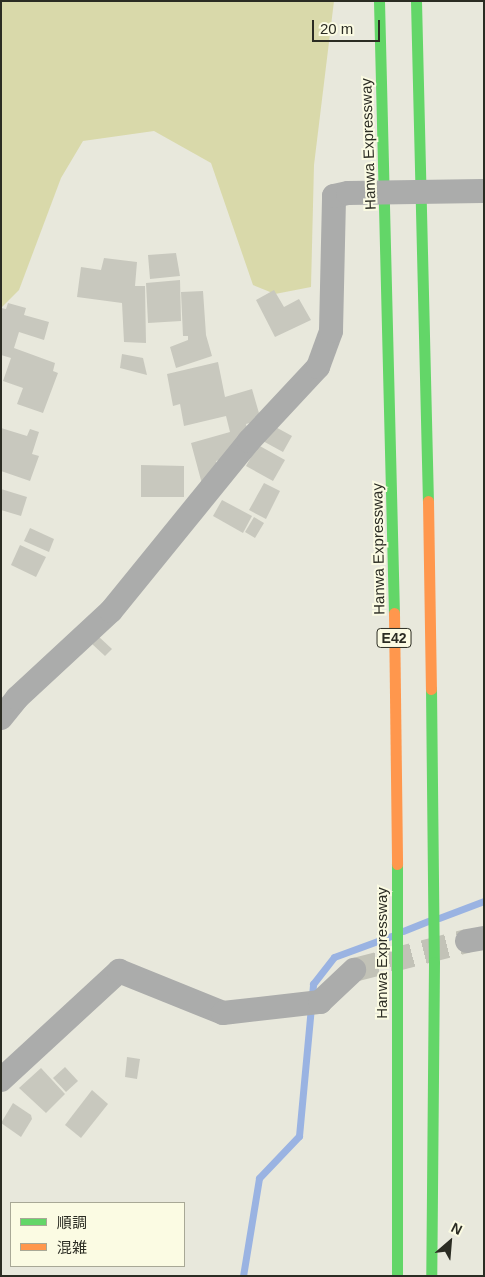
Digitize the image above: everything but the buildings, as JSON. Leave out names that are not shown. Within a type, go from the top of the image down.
[{"type":"highway","name":"Hanwa Expressway","points":[[378,1],[393,558],[397,1276]]},
{"type":"highway","name":"E42","points":[[416,1],[433,884],[431,1276]]},
{"type":"street","points":[[1,718],[18,698],[111,611],[249,441],[318,367],[331,331],[334,196],[348,194],[483,191]]},
{"type":"street","points":[[1,1080],[119,972],[223,1013],[320,1002],[354,970]]},
{"type":"green space","points":[[1,1],[334,1],[314,165],[311,287],[275,294],[253,285],[211,163],[154,131],[83,141],[61,178],[19,290],[1,308]]},
{"type":"waterway","points":[[439,918],[484,901]]},
{"type":"waterway","points":[[403,931],[428,921]]},
{"type":"waterway","points":[[243,1276],[259,1178],[299,1136],[313,984],[334,957],[391,936]]},
{"type":"tunnel","points":[[354,970],[467,941]]},
{"type":"traffic: fast","points":[[379,1],[394,613]]},
{"type":"traffic: fast","points":[[416,1],[428,501]]},
{"type":"traffic: fast","points":[[431,689],[434,962],[431,1276]]},
{"type":"traffic: fast","points":[[397,864],[397,1276]]},
{"type":"traffic: slow","points":[[428,501],[431,689]]},
{"type":"traffic: slow","points":[[394,613],[397,864]]}]
